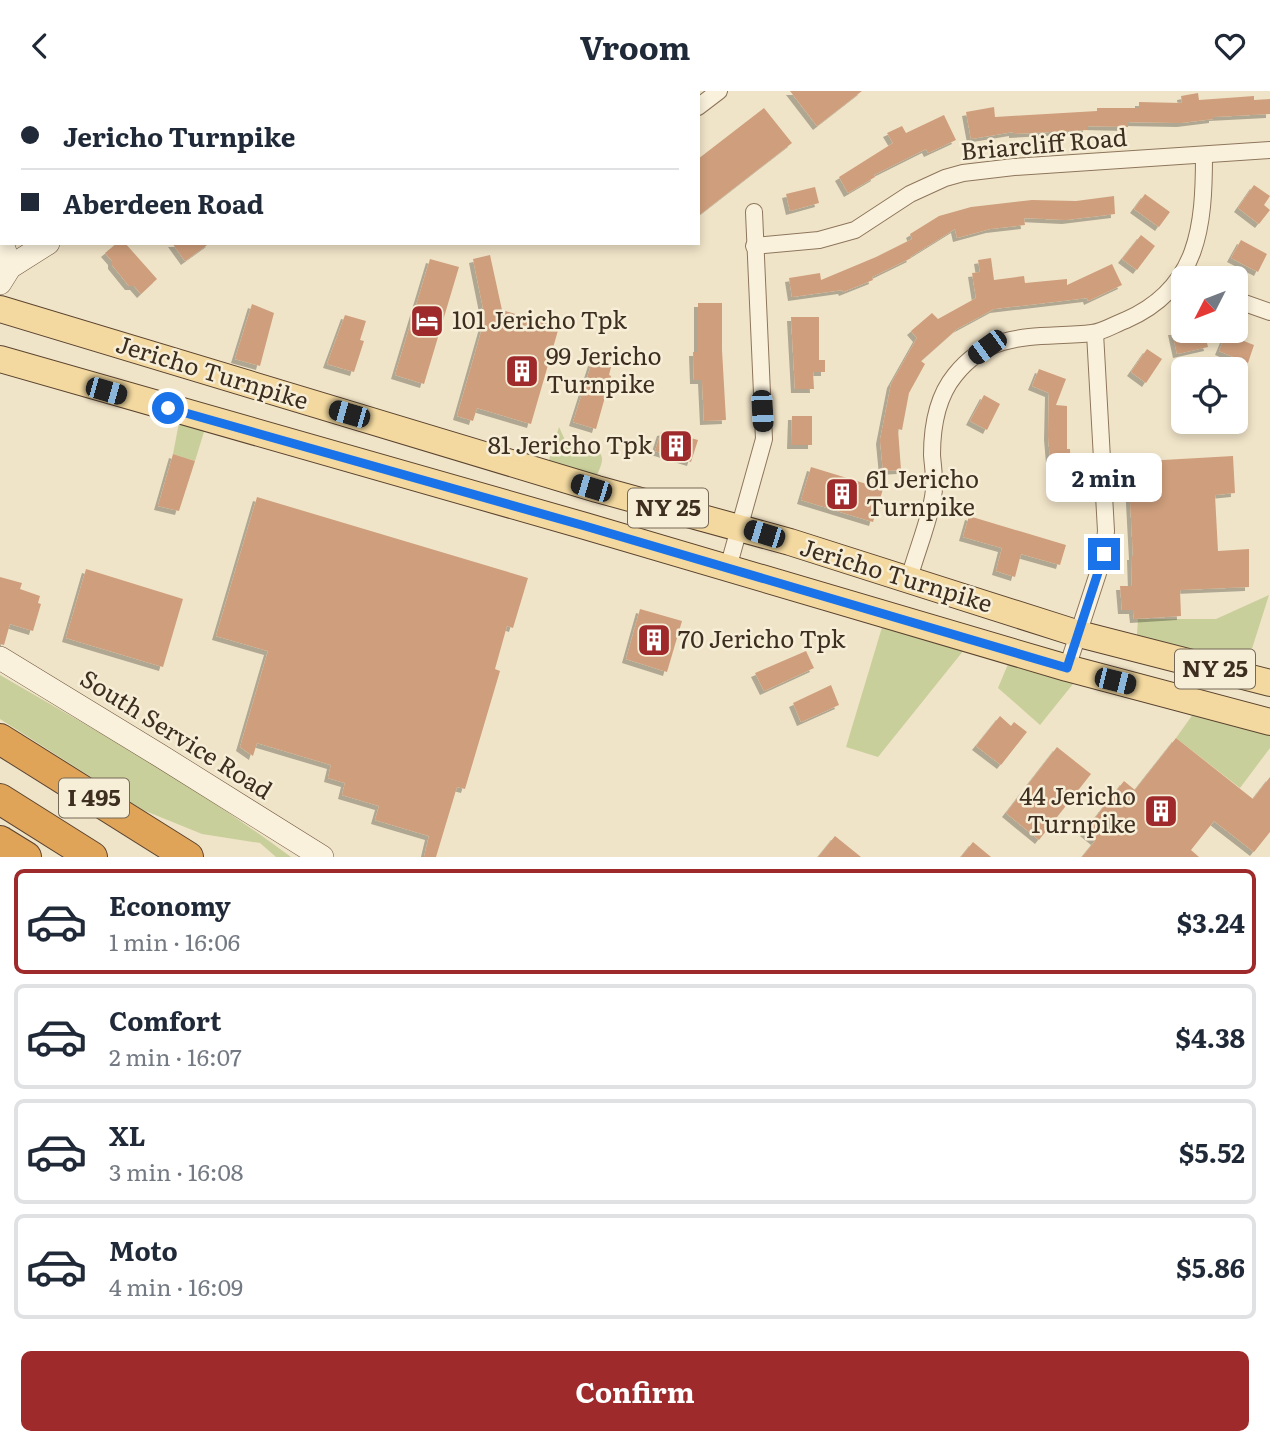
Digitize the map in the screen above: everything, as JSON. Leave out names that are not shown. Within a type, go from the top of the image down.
[{"type":"highway","name":"I 495","points":[[0,739],[188,857]]},
{"type":"highway","name":"I 495","points":[[0,799],[92,857]]},
{"type":"highway","points":[[0,841],[26,857]]},
{"type":"main road","points":[[2,245],[5,275]]},
{"type":"main road","points":[[5,275],[45,245]]},
{"type":"main road","name":"Jericho Turnpike","points":[[0,309],[597,489],[739,527],[1079,634],[1270,683]]},
{"type":"main road","name":"Jericho Turnpike","points":[[0,359],[1067,668],[1270,722]]},
{"type":"main road","name":"South Service Road","points":[[0,658],[322,857]]},
{"type":"street","points":[[700,105],[719,91]]},
{"type":"street","name":"Briarcliff Road","points":[[754,246],[819,240],[855,230],[909,194],[963,173],[1014,167],[1270,150]]},
{"type":"street","points":[[1192,266],[1201,229],[1204,155]]},
{"type":"street","points":[[728,568],[764,439],[754,212]]},
{"type":"street","points":[[909,579],[933,498],[932,453],[935,417],[943,394],[967,361],[987,347],[1007,340],[1034,335],[1095,333],[1142,313],[1171,290]]},
{"type":"street","points":[[1248,304],[1270,312]]},
{"type":"street","points":[[1067,668],[1104,554],[1106,531],[1095,333]]},
{"type":"green space","points":[[181,412],[208,419],[195,461],[173,454]]},
{"type":"green space","points":[[559,427],[565,440],[594,449],[602,456],[591,488],[545,473]]},
{"type":"green space","points":[[1269,595],[1243,677],[1136,649],[1138,619],[1216,619]]},
{"type":"green space","points":[[886,614],[972,640],[878,757],[846,747]]},
{"type":"green space","points":[[1013,652],[1081,674],[1040,725],[998,688]]},
{"type":"green space","points":[[0,675],[185,785],[291,857],[276,857],[260,843],[202,834],[143,810],[0,719]]},
{"type":"green space","points":[[1201,703],[1270,722],[1270,748],[1240,788],[1176,738]]},
{"type":"building","points":[[790,91],[862,91],[817,126]]},
{"type":"building","points":[[1198,93],[1199,100],[1254,96],[1254,100],[1270,99],[1270,114],[1213,117],[1181,123],[1128,122],[1128,127],[1087,126],[1087,130],[1013,132],[971,139],[966,112],[994,107],[995,117],[1097,111],[1097,108],[1139,108],[1139,102],[1182,103],[1181,96]]},
{"type":"building","points":[[764,108],[792,143],[700,214],[700,157]]},
{"type":"building","points":[[944,115],[956,140],[928,153],[926,149],[874,175],[875,177],[848,193],[839,177],[893,143],[887,133],[902,126],[906,133]]},
{"type":"building","points":[[1254,185],[1270,196],[1264,205],[1270,210],[1259,224],[1238,208]]},
{"type":"building","points":[[815,187],[819,203],[790,211],[786,194]]},
{"type":"building","points":[[1145,194],[1170,212],[1159,227],[1134,209]]},
{"type":"building","points":[[1114,196],[1115,214],[1066,220],[1024,218],[1025,225],[990,229],[957,238],[955,229],[911,258],[872,277],[873,280],[843,292],[792,297],[789,278],[820,273],[821,280],[912,239],[910,234],[939,216],[971,207],[1032,200],[1076,201]]},
{"type":"building","points":[[1141,235],[1155,246],[1137,270],[1122,259]]},
{"type":"building","points":[[1241,240],[1267,254],[1258,272],[1231,258]]},
{"type":"building","points":[[115,245],[127,245],[157,279],[141,294],[134,286],[129,286],[105,253]]},
{"type":"building","points":[[173,245],[207,245],[185,261]]},
{"type":"building","points":[[490,255],[502,310],[559,327],[531,424],[477,408],[473,421],[457,416],[485,318],[473,259]]},
{"type":"building","points":[[991,258],[994,280],[1024,276],[1025,283],[1067,279],[1067,285],[1112,264],[1122,285],[1088,301],[1087,298],[994,309],[957,329],[921,361],[925,364],[909,393],[902,430],[898,429],[901,470],[883,471],[880,440],[891,384],[917,338],[911,331],[932,313],[938,319],[976,298],[972,273],[980,272],[978,260]]},
{"type":"building","name":"101 Jericho Tpk","points":[[430,259],[459,267],[424,384],[395,375]]},
{"type":"building","points":[[698,303],[722,303],[726,420],[704,421],[702,380],[694,380],[693,352],[698,352]]},
{"type":"building","points":[[252,304],[274,313],[260,366],[235,359]]},
{"type":"building","points":[[345,315],[366,321],[360,340],[364,341],[354,372],[327,364]]},
{"type":"building","points":[[791,317],[819,317],[819,360],[825,360],[825,372],[813,372],[814,389],[795,389]]},
{"type":"building","points":[[1175,343],[1207,343],[1208,347],[1177,354]]},
{"type":"building","points":[[1222,343],[1254,345],[1248,363],[1248,357],[1234,357],[1219,351]]},
{"type":"building","points":[[1147,349],[1162,359],[1146,383],[1131,372]]},
{"type":"building","points":[[592,362],[611,367],[611,376],[596,429],[573,422]]},
{"type":"building","points":[[1039,369],[1066,379],[1056,405],[1067,406],[1067,449],[1070,449],[1071,481],[1052,482],[1048,436],[1049,393],[1032,386]]},
{"type":"building","points":[[984,395],[1000,404],[987,430],[970,421]]},
{"type":"building","points":[[792,416],[812,416],[812,445],[791,445]]},
{"type":"building","name":"81 Jericho Tpk","points":[[661,432],[698,440],[691,462],[655,451]]},
{"type":"building","points":[[173,454],[195,461],[179,511],[158,506]]},
{"type":"building","points":[[1233,456],[1235,493],[1215,495],[1218,551],[1249,549],[1249,587],[1180,590],[1181,616],[1134,619],[1133,610],[1122,610],[1120,586],[1132,586],[1128,462]]},
{"type":"building","name":"61 Jericho Turnpike","points":[[811,467],[883,489],[873,522],[801,500]]},
{"type":"building","points":[[257,497],[528,578],[513,628],[507,626],[495,669],[500,671],[465,789],[457,787],[436,857],[424,857],[429,836],[375,820],[379,806],[342,795],[345,783],[328,778],[331,765],[257,743],[253,756],[240,747],[268,651],[216,636]]},
{"type":"building","points":[[969,516],[1066,545],[1060,565],[1021,554],[1015,577],[996,571],[1002,548],[963,537]]},
{"type":"building","points":[[86,569],[183,599],[163,667],[66,638]]},
{"type":"building","points":[[0,577],[22,583],[20,589],[40,596],[38,603],[41,604],[33,631],[10,624],[4,645],[0,644]]},
{"type":"building","name":"70 Jericho Tpk","points":[[640,609],[682,621],[667,672],[626,659]]},
{"type":"building","points":[[806,651],[814,668],[764,691],[755,673]]},
{"type":"building","points":[[831,685],[839,705],[801,722],[793,703]]},
{"type":"building","points":[[1000,716],[1011,726],[1014,722],[1027,732],[1001,765],[976,746]]},
{"type":"building","name":"44 Jericho Turnpike","points":[[1176,738],[1253,799],[1270,777],[1270,832],[1254,852],[1214,821],[1191,850],[1199,857],[1082,857],[1095,841],[1084,832],[1124,781],[1135,790]]},
{"type":"building","points":[[1057,747],[1091,774],[1039,840],[1006,813]]},
{"type":"building","points":[[835,836],[861,857],[818,857]]},
{"type":"building","points":[[973,842],[991,857],[961,857]]},
{"type":"place","name":"101 Jericho Tpk","points":[[427,321]]},
{"type":"place","name":"99 Jericho Turnpike","points":[[522,371]]},
{"type":"place","name":"81 Jericho Tpk","points":[[676,446]]},
{"type":"place","name":"61 Jericho Turnpike","points":[[842,494]]},
{"type":"place","name":"70 Jericho Tpk","points":[[654,640]]},
{"type":"place","name":"44 Jericho Turnpike","points":[[1161,811]]},
{"type":"route","points":[[168,408],[585,526],[1067,668],[1104,554]]}]
